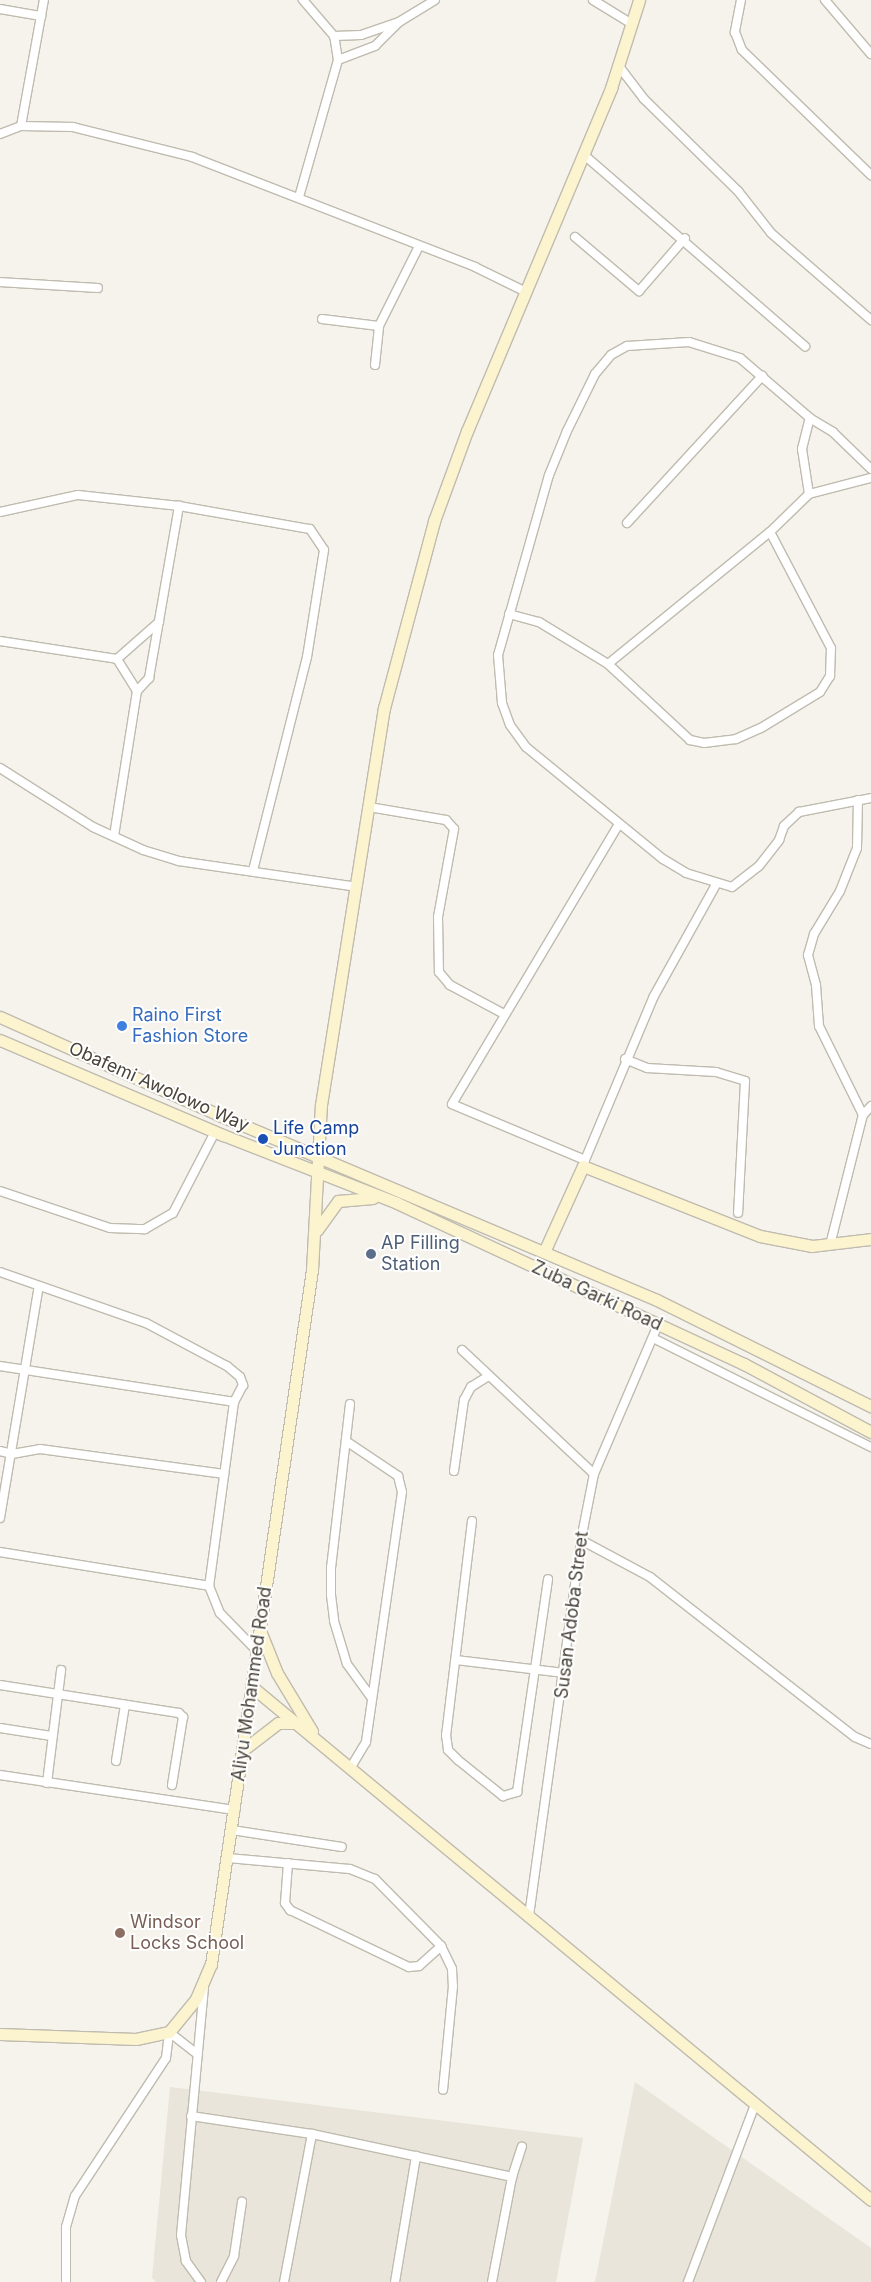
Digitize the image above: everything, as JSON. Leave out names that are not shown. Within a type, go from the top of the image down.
[{"type":"street","points":[[21,126],[44,0]]},
{"type":"street","points":[[299,197],[338,60],[334,36],[303,0]]},
{"type":"street","points":[[334,36],[361,35],[399,22],[435,0]]},
{"type":"street","points":[[592,0],[632,24]]},
{"type":"street","name":"Aliyu Mohammed Road","points":[[169,2032],[187,2015],[205,1984],[215,1945],[316,1231],[321,1105],[357,888],[384,708],[434,521],[524,291],[583,154],[618,64],[639,0]]},
{"type":"street","points":[[742,0],[735,32],[742,50],[871,175]]},
{"type":"street","points":[[825,0],[871,54]]},
{"type":"street","points":[[0,9],[41,16]]},
{"type":"street","points":[[338,60],[375,46],[399,22]]},
{"type":"street","points":[[863,46],[871,41]]},
{"type":"street","points":[[618,64],[644,99],[738,191],[771,233],[871,320]]},
{"type":"street","points":[[0,134],[21,126],[73,127],[138,141],[299,197],[418,248],[475,267],[524,291]]},
{"type":"street","points":[[583,154],[685,238],[805,346]]},
{"type":"street","points":[[575,237],[639,291],[685,238]]},
{"type":"street","points":[[375,365],[379,326],[418,248]]},
{"type":"street","points":[[0,282],[98,288]]},
{"type":"street","points":[[322,319],[379,326]]},
{"type":"street","points":[[871,469],[833,432],[810,418],[740,358],[689,342],[627,346],[611,355],[586,389],[549,475],[509,614],[501,635],[498,670],[502,703],[510,725],[526,747],[662,858],[717,884],[732,887],[746,879],[779,840],[784,826],[799,812],[871,798]]},
{"type":"street","points":[[627,523],[762,376]]},
{"type":"street","points":[[809,494],[802,449],[810,418]]},
{"type":"street","points":[[608,664],[770,532],[809,494],[871,478]]},
{"type":"street","points":[[0,512],[78,495],[179,506],[310,529],[324,550],[307,656],[253,871]]},
{"type":"street","points":[[114,836],[137,691],[149,678],[179,506]]},
{"type":"street","points":[[509,614],[539,622],[608,664],[677,732],[704,743],[736,739],[761,728],[820,692],[830,676],[831,648],[770,532]]},
{"type":"street","points":[[117,659],[158,622]]},
{"type":"street","points":[[0,641],[117,659],[137,691]]},
{"type":"street","points":[[0,768],[62,809],[114,836],[179,861],[357,888]]},
{"type":"street","points":[[858,800],[856,848],[840,891],[814,934],[808,955],[816,985],[819,1026],[863,1115]]},
{"type":"street","points":[[369,807],[446,820],[454,829],[438,917],[439,972],[450,985],[504,1014]]},
{"type":"street","points":[[619,824],[452,1104],[584,1163],[760,1236],[812,1246],[871,1239]]},
{"type":"street","points":[[584,1163],[625,1059],[654,996],[717,884]]},
{"type":"street","name":"Obafemi Awolowo Way","points":[[0,1017],[219,1115],[320,1155]]},
{"type":"street","name":"Obafemi Awolowo Way","points":[[0,1040],[215,1132],[318,1172]]},
{"type":"street","points":[[625,1059],[647,1068],[716,1072],[745,1081],[738,1214]]},
{"type":"street","points":[[830,1245],[863,1115],[871,1106]]},
{"type":"street","points":[[0,1191],[110,1228],[145,1229],[173,1213],[215,1132]]},
{"type":"street","name":"Zuba Garki Road","points":[[320,1155],[657,1300],[871,1406]]},
{"type":"street","name":"Zuba Garki Road","points":[[544,1252],[584,1163]]},
{"type":"street","name":"Zuba Garki Road","points":[[318,1172],[397,1203],[744,1364],[871,1432]]},
{"type":"street","points":[[316,1231],[338,1201],[359,1197],[397,1203]]},
{"type":"street","points":[[0,1272],[146,1323],[227,1366],[243,1385],[234,1402],[209,1586],[220,1613],[256,1650]]},
{"type":"street","points":[[0,1518],[27,1371],[39,1286]]},
{"type":"street","name":"Susan Adoba Street","points":[[529,1916],[564,1674],[581,1540],[594,1474],[658,1325]]},
{"type":"street","points":[[652,1338],[871,1447]]},
{"type":"street","points":[[462,1350],[488,1377],[594,1474]]},
{"type":"street","points":[[0,1366],[234,1402]]},
{"type":"street","points":[[454,1471],[464,1400],[472,1387],[488,1377]]},
{"type":"street","points":[[350,1404],[331,1567],[334,1621],[347,1664],[371,1697]]},
{"type":"street","points":[[346,1441],[386,1466],[401,1484],[366,1742],[351,1768]]},
{"type":"street","points":[[0,1451],[12,1454],[40,1449],[224,1474]]},
{"type":"street","points":[[472,1521],[446,1735],[448,1750],[503,1796],[517,1792],[533,1669],[548,1580]]},
{"type":"street","points":[[581,1540],[643,1572],[855,1737],[871,1744]]},
{"type":"street","points":[[0,1552],[209,1586]]},
{"type":"street","points":[[260,1627],[267,1654],[317,1739]]},
{"type":"street","points":[[456,1660],[564,1674]]},
{"type":"street","points":[[46,1783],[61,1670]]},
{"type":"street","points":[[0,1685],[57,1693],[183,1717],[172,1785]]},
{"type":"street","points":[[251,1686],[298,1723],[871,2200]]},
{"type":"street","points":[[116,1762],[125,1705]]},
{"type":"street","points":[[243,1750],[278,1723],[298,1723]]},
{"type":"street","points":[[0,1728],[51,1736]]},
{"type":"street","points":[[0,1775],[235,1810]]},
{"type":"street","points":[[232,1830],[342,1847]]},
{"type":"street","points":[[228,1858],[350,1869],[375,1879],[441,1946],[452,1969],[453,1986],[443,2090]]},
{"type":"street","points":[[288,1863],[285,1903],[290,1910],[409,1967],[420,1966],[441,1946]]},
{"type":"street","points":[[201,2282],[186,2261],[182,2234],[191,2116],[205,1984]]},
{"type":"street","points":[[0,2034],[136,2039],[169,2032],[198,2054]]},
{"type":"street","points":[[66,2282],[66,2227],[75,2196],[166,2058],[169,2032]]},
{"type":"street","points":[[688,2282],[755,2105]]},
{"type":"street","points":[[191,2116],[312,2134],[512,2177]]},
{"type":"street","points":[[284,2282],[312,2134]]},
{"type":"street","points":[[492,2282],[512,2177],[522,2147]]},
{"type":"street","points":[[395,2282],[416,2156]]},
{"type":"street","points":[[221,2282],[234,2256],[242,2202]]},
{"type":"shaded area","points":[[635,2082],[871,2248],[871,2282],[595,2282]]},
{"type":"shaded area","points":[[170,2087],[583,2138],[556,2282],[156,2282],[152,2278]]},
{"type":"place","name":"Raino First Fashion Store","points":[[122,1026]]},
{"type":"place","name":"Life Camp Junction","points":[[263,1139]]},
{"type":"place","name":"AP Filling Station","points":[[371,1254]]},
{"type":"place","name":"Windsor Locks School","points":[[120,1933]]}]
